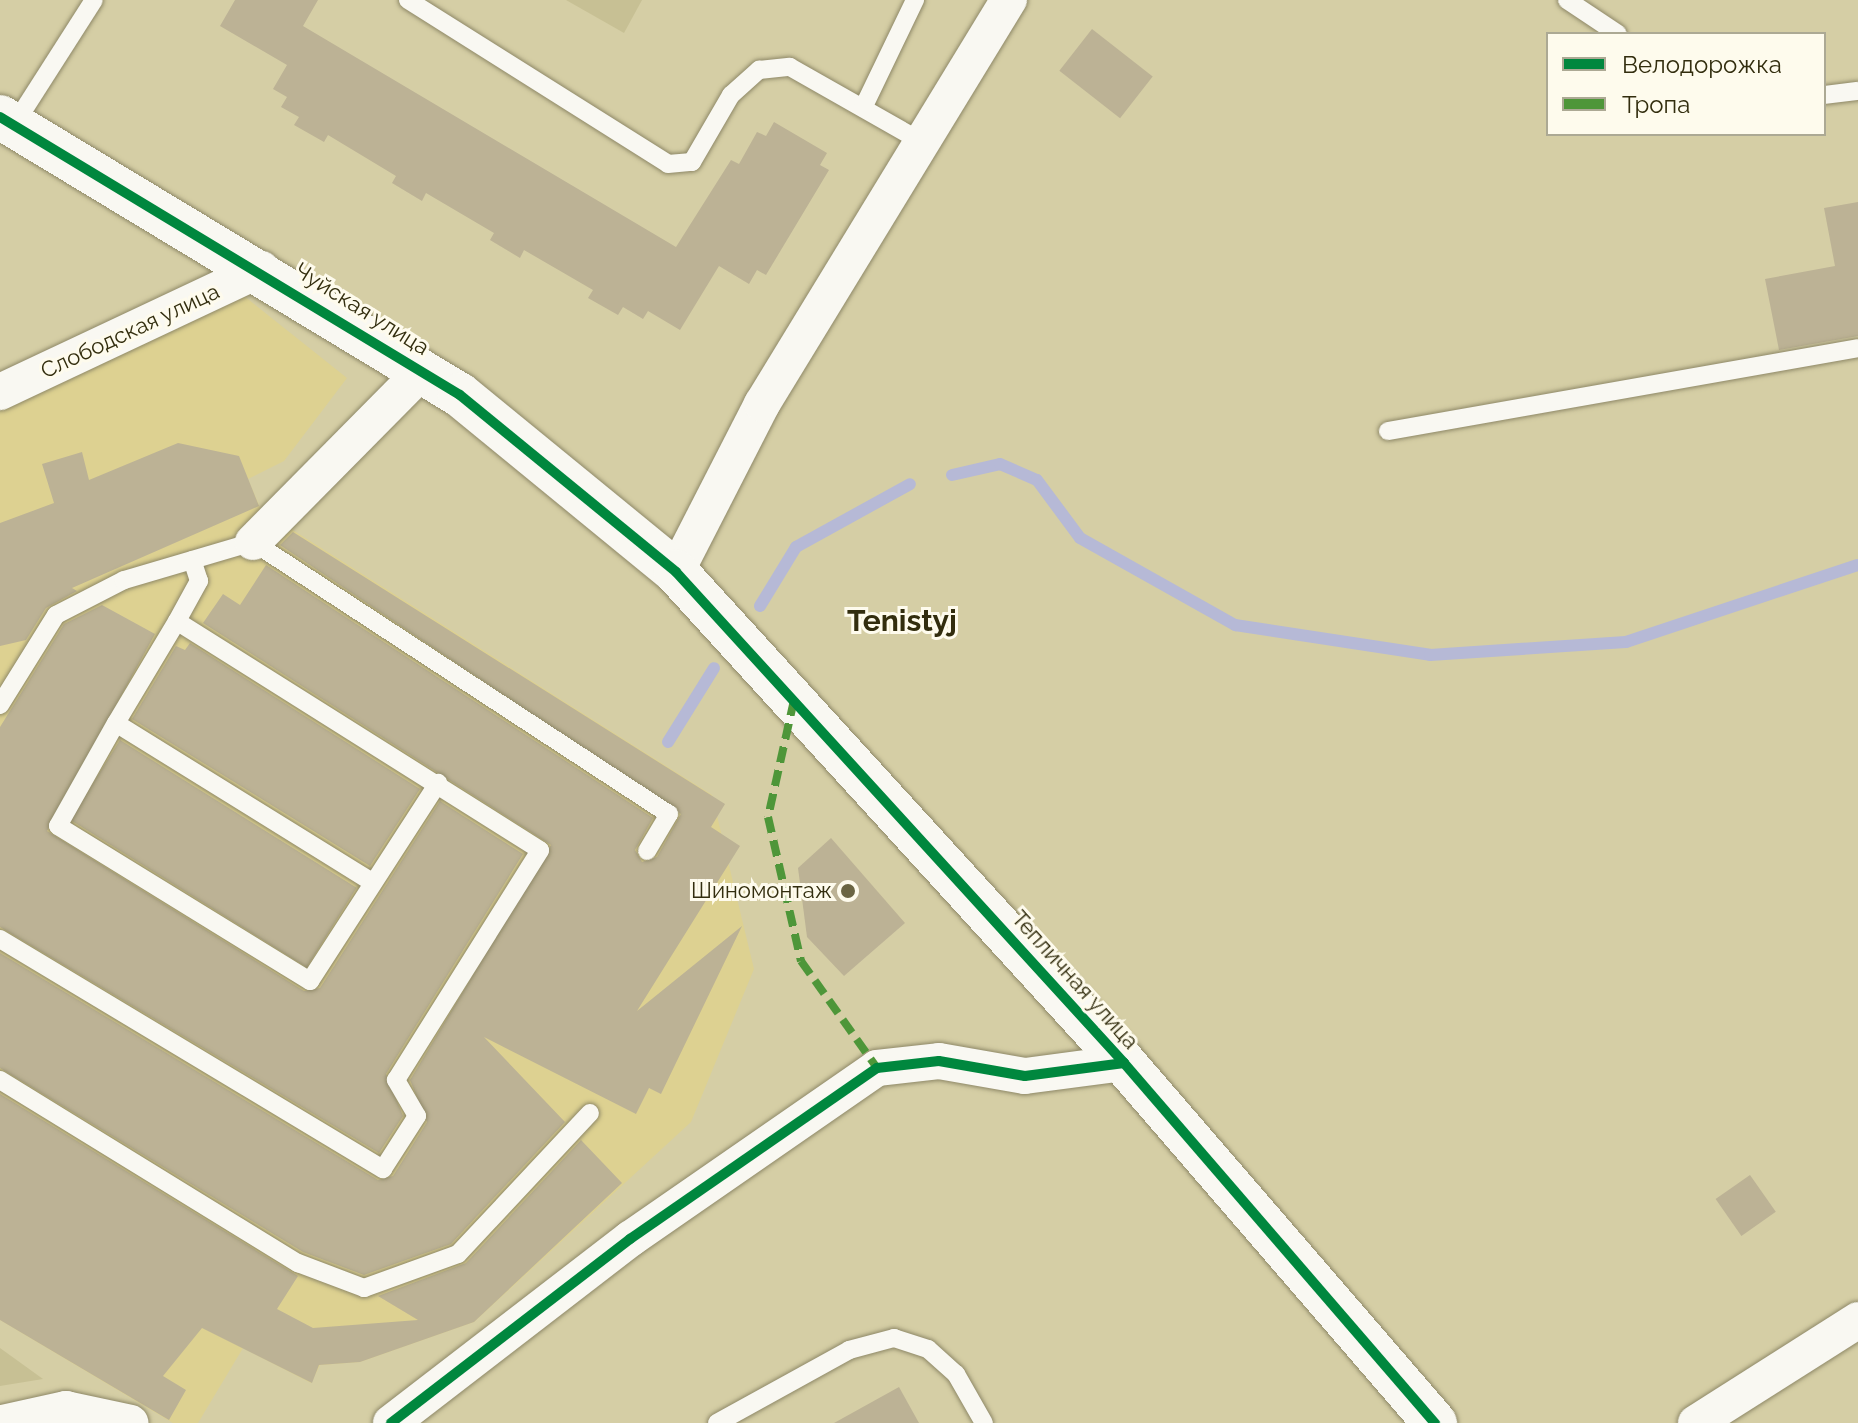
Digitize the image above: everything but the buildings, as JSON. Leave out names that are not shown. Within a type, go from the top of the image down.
[{"type":"street","points":[[676,572],[762,404],[1009,0]]},
{"type":"street","name":"Чуйская улица","points":[[7,121],[261,269],[422,371],[676,572]]},
{"type":"street","name":"Слободская улица","points":[[0,392],[261,269]]},
{"type":"street","points":[[253,542],[422,371]]},
{"type":"street","name":"Тепличная улица","points":[[676,572],[1124,1063],[1435,1423]]},
{"type":"street","points":[[391,1423],[630,1239],[877,1068],[939,1061],[1025,1076],[1124,1063]]},
{"type":"street","points":[[1696,1423],[1858,1320]]},
{"type":"street","points":[[2,1423],[66,1409],[131,1423]]},
{"type":"lane","points":[[7,121],[94,0]]},
{"type":"lane","points":[[408,0],[668,164],[692,162],[731,95],[759,70],[790,67],[920,141]]},
{"type":"lane","points":[[863,108],[915,0]]},
{"type":"lane","points":[[1567,0],[1615,32]]},
{"type":"lane","points":[[1826,95],[1858,91]]},
{"type":"lane","points":[[1388,431],[1858,348]]},
{"type":"lane","points":[[0,705],[56,615],[124,580],[253,542],[669,814],[647,851]]},
{"type":"lane","points":[[192,560],[199,581],[58,826],[310,981],[438,783]]},
{"type":"lane","points":[[0,939],[383,1169],[417,1116],[396,1080],[540,850],[177,621]]},
{"type":"lane","points":[[0,675],[22,670]]},
{"type":"lane","points":[[116,723],[372,882]]},
{"type":"lane","points":[[0,1080],[298,1263],[364,1288],[458,1254],[590,1113]]},
{"type":"lane","points":[[717,1423],[849,1350],[894,1338],[928,1349],[956,1374],[984,1423]]},
{"type":"shaded area","points":[[566,0],[642,0],[624,33]]},
{"type":"shaded area","points":[[239,292],[347,378],[284,461],[248,479],[261,510],[712,795],[754,969],[691,1122],[474,1322],[360,1362],[320,1365],[311,1383],[243,1348],[198,1423],[173,1423],[0,1320],[0,400]]},
{"type":"shaded area","points":[[0,1348],[43,1379],[0,1386]]},
{"type":"waterway","points":[[952,475],[1000,464],[1037,480],[1080,538],[1235,625],[1430,655],[1626,642],[1858,565]]},
{"type":"waterway","points":[[760,606],[796,547],[910,484]]},
{"type":"waterway","points":[[668,742],[714,668]]},
{"type":"marked path","points":[[794,700],[768,817],[801,961],[877,1068]]},
{"type":"cycle path","points":[[0,117],[460,395],[676,572],[1124,1063],[1435,1423]]},
{"type":"cycle path","points":[[391,1423],[630,1239],[877,1068],[939,1061],[1025,1076],[1124,1063]]},
{"type":"place","name":"Шиномонтаж","points":[[848,891]]},
{"type":"district","name":"Tenistyj","points":[[902,621]]}]
